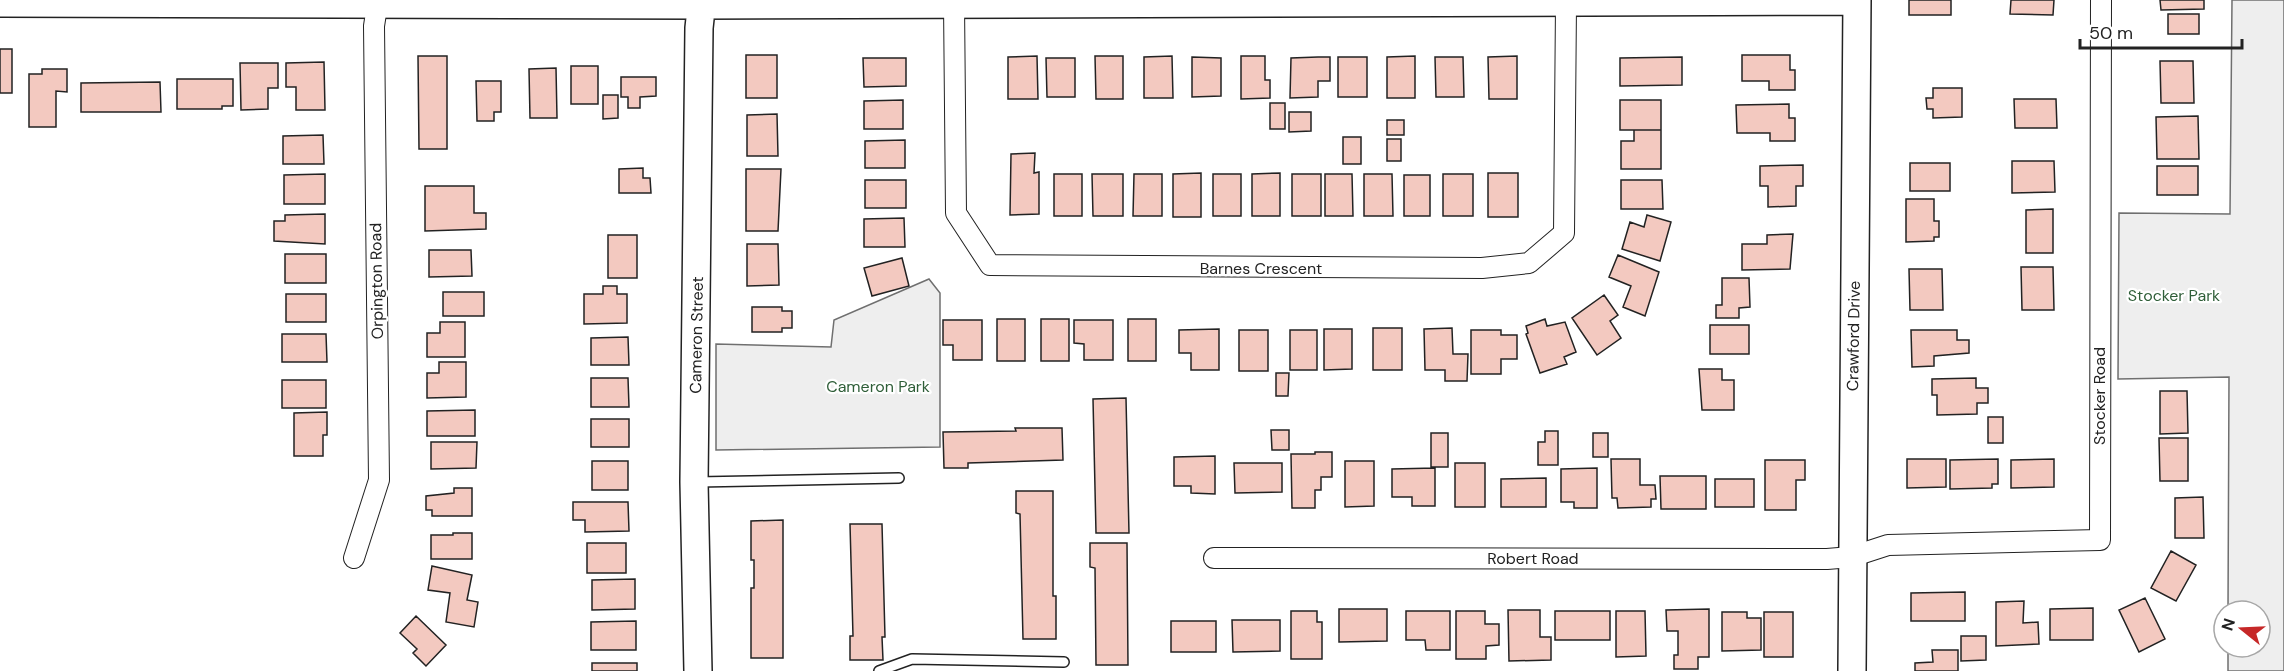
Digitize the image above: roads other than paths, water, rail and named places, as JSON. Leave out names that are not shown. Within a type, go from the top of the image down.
[{"type":"street","name":"Stocker Road","points":[[1851,557],[1888,545],[2100,540],[2102,0]]},
{"type":"street","points":[[0,3],[954,3],[1013,1],[1566,4],[1857,1]]},
{"type":"street","name":"Crawford Drive","points":[[1852,671],[1851,557],[1857,1]]},
{"type":"street","name":"Orpington Road","points":[[354,558],[379,480],[374,27],[377,2]]},
{"type":"street","name":"Cameron Street","points":[[698,671],[694,482],[701,3]]},
{"type":"street","name":"Barnes Crescent","points":[[954,3],[956,213],[990,265],[1383,269],[1482,268],[1528,263],[1564,233],[1566,4]]},
{"type":"street","name":"Robert Road","points":[[1214,558],[1851,557]]},
{"type":"lane","points":[[694,482],[899,478]]},
{"type":"lane","points":[[879,671],[912,658],[1064,662]]},
{"type":"park label","name":"Stocker Park","points":[[2174,295]]},
{"type":"park label","name":"Cameron Park","points":[[878,386]]}]
